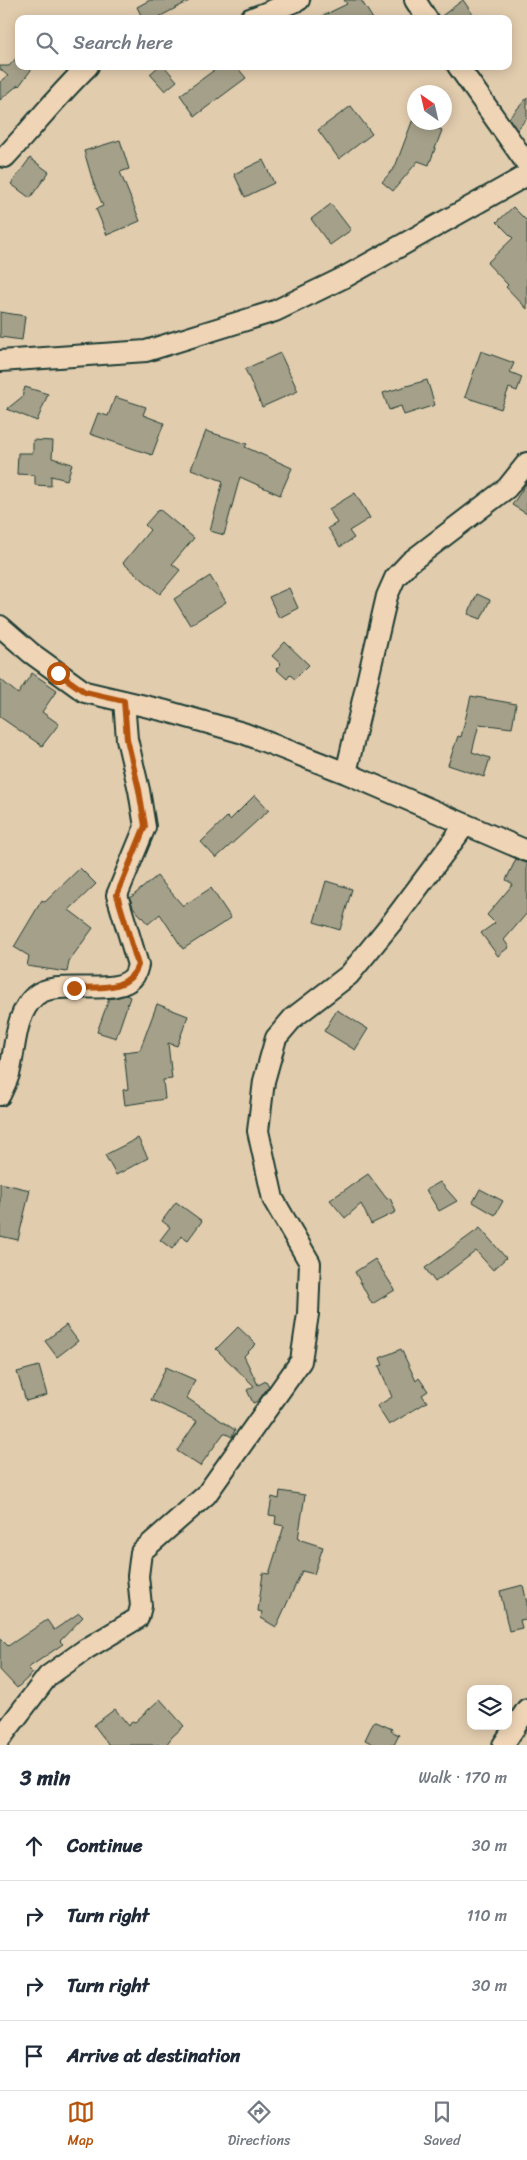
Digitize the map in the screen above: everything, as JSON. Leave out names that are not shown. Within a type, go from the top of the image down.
[{"type":"street","points":[[260,15],[299,0]]},
{"type":"street","points":[[415,0],[424,15]]},
{"type":"street","points":[[4,157],[42,116],[54,99],[84,70]]},
{"type":"street","points":[[461,70],[527,164]]},
{"type":"street","points":[[0,361],[146,351],[275,311],[345,277],[527,175]]},
{"type":"street","points":[[346,773],[387,596],[395,578],[410,562],[507,488],[527,463]]},
{"type":"street","points":[[0,626],[30,654],[85,692],[242,733],[346,773],[527,851]]},
{"type":"street","points":[[0,1095],[9,1075],[20,1016],[34,997],[43,990],[109,986],[127,982],[135,976],[138,965],[117,895],[145,826],[127,739],[124,701]]},
{"type":"street","points":[[0,1739],[48,1676],[138,1618],[141,1606],[138,1576],[141,1552],[206,1495],[301,1361],[308,1314],[310,1263],[273,1198],[258,1131],[264,1081],[276,1038],[293,1018],[349,975],[393,921],[465,825]]},
{"type":"street","points":[[503,1745],[527,1709]]},
{"type":"building","points":[[150,0],[191,0],[163,15],[141,15],[137,7]]},
{"type":"building","points":[[344,0],[361,0],[370,15],[324,15],[347,4]]},
{"type":"building","points":[[463,0],[473,15],[443,15]]},
{"type":"building","points":[[15,59],[15,70],[31,70],[19,86],[0,100],[0,82],[8,76],[0,69],[0,66],[9,66]]},
{"type":"building","points":[[154,70],[167,70],[177,81],[165,91],[150,74]]},
{"type":"building","points":[[214,70],[239,70],[246,78],[195,116],[180,95]]},
{"type":"building","points":[[527,98],[527,118],[517,130],[509,118]]},
{"type":"building","points":[[351,106],[372,134],[339,159],[318,130]]},
{"type":"building","points":[[409,130],[442,130],[429,165],[418,161],[393,191],[382,182],[395,167]]},
{"type":"building","points":[[120,140],[129,169],[120,172],[140,221],[107,235],[96,209],[103,206],[93,182],[84,151]]},
{"type":"building","points":[[30,158],[49,172],[30,198],[11,184]]},
{"type":"building","points":[[263,160],[274,183],[245,197],[234,174]]},
{"type":"building","points":[[331,204],[351,230],[330,245],[311,219]]},
{"type":"building","points":[[513,207],[527,221],[527,309],[487,263],[513,238],[497,222]]},
{"type":"building","points":[[0,312],[25,316],[22,340],[0,337]]},
{"type":"building","points":[[481,351],[514,363],[510,372],[522,377],[517,391],[509,388],[501,409],[465,397]]},
{"type":"building","points":[[280,353],[298,391],[262,407],[245,369]]},
{"type":"building","points":[[427,380],[435,405],[404,415],[401,406],[389,410],[383,393]]},
{"type":"building","points":[[25,387],[48,394],[37,421],[7,409],[22,397]]},
{"type":"building","points":[[115,397],[146,407],[143,415],[164,423],[152,455],[90,434],[98,413],[108,416]]},
{"type":"building","points":[[206,431],[247,444],[245,447],[292,468],[280,495],[240,477],[224,535],[210,531],[223,481],[191,469]]},
{"type":"building","points":[[33,440],[53,441],[52,458],[72,464],[67,480],[51,476],[51,486],[35,485],[35,475],[17,474],[18,453],[33,453]]},
{"type":"building","points":[[527,482],[527,514],[512,505]]},
{"type":"building","points":[[355,493],[370,518],[349,531],[354,538],[340,547],[328,528],[337,523],[329,509]]},
{"type":"building","points":[[159,509],[194,538],[172,564],[180,570],[160,594],[123,563],[150,530],[145,525]]},
{"type":"building","points":[[210,576],[226,602],[190,625],[174,599]]},
{"type":"building","points":[[289,588],[298,608],[279,618],[269,597]]},
{"type":"building","points":[[477,594],[490,600],[481,619],[468,614]]},
{"type":"building","points":[[285,642],[309,665],[295,679],[290,675],[287,679],[276,669],[281,664],[272,656]]},
{"type":"building","points":[[32,673],[57,690],[42,712],[59,724],[42,746],[0,717],[0,679],[18,694]]},
{"type":"building","points":[[471,696],[516,704],[512,728],[479,724],[472,752],[490,758],[484,777],[448,765],[458,736],[461,737]]},
{"type":"building","points":[[255,795],[269,810],[216,858],[201,842],[227,817],[230,820]]},
{"type":"building","points":[[516,859],[527,863],[527,913],[504,940],[509,947],[498,956],[481,933],[495,923],[487,915],[513,884],[506,880]]},
{"type":"building","points":[[80,868],[96,884],[69,910],[93,928],[69,961],[67,972],[27,966],[29,956],[14,947],[42,900],[45,902]]},
{"type":"building","points":[[157,876],[183,906],[211,888],[231,918],[183,949],[160,914],[148,924],[133,907],[130,898]]},
{"type":"building","points":[[326,881],[352,889],[340,930],[314,922]]},
{"type":"building","points":[[126,995],[130,997],[116,1038],[97,1032],[109,999]]},
{"type":"building","points":[[157,1004],[188,1016],[177,1046],[168,1043],[172,1079],[163,1080],[165,1099],[125,1105],[123,1090],[128,1089],[124,1052],[140,1050]]},
{"type":"building","points":[[337,1010],[368,1029],[355,1050],[324,1031]]},
{"type":"building","points":[[138,1138],[148,1158],[116,1175],[105,1155]]},
{"type":"building","points":[[368,1174],[387,1199],[390,1198],[396,1212],[371,1224],[361,1204],[345,1218],[330,1200]]},
{"type":"building","points":[[440,1182],[457,1201],[439,1211],[426,1190]]},
{"type":"building","points":[[0,1183],[30,1190],[18,1240],[0,1236]]},
{"type":"building","points":[[480,1189],[503,1201],[495,1215],[473,1202]]},
{"type":"building","points":[[176,1202],[202,1221],[188,1240],[182,1236],[172,1249],[160,1240],[170,1227],[162,1221]]},
{"type":"building","points":[[480,1228],[506,1258],[493,1270],[476,1251],[435,1282],[425,1268]]},
{"type":"building","points":[[375,1259],[395,1290],[372,1304],[355,1272]]},
{"type":"building","points":[[66,1325],[78,1341],[57,1357],[45,1341]]},
{"type":"building","points":[[238,1327],[256,1344],[244,1356],[258,1385],[266,1381],[269,1386],[258,1401],[253,1403],[247,1390],[254,1386],[216,1349]]},
{"type":"building","points":[[401,1349],[416,1381],[419,1378],[428,1391],[422,1395],[427,1402],[389,1425],[377,1406],[392,1397],[379,1366],[383,1365],[380,1358]]},
{"type":"building","points":[[39,1366],[47,1395],[26,1401],[17,1372]]},
{"type":"building","points":[[166,1367],[195,1380],[187,1398],[235,1430],[232,1437],[224,1433],[200,1466],[177,1451],[197,1421],[151,1400]]},
{"type":"building","points":[[280,1491],[305,1495],[298,1539],[323,1547],[314,1574],[302,1571],[276,1627],[261,1618],[262,1612],[258,1611],[263,1573],[269,1574],[284,1526],[275,1524],[276,1516],[269,1515],[272,1497],[279,1499]]},
{"type":"building","points":[[523,1585],[527,1603],[527,1619],[520,1620],[522,1628],[509,1631],[500,1591]]},
{"type":"building","points":[[79,1613],[83,1617],[60,1641],[63,1644],[28,1668],[33,1673],[17,1688],[0,1670],[0,1638],[8,1646],[47,1620],[54,1630]]},
{"type":"building","points":[[160,1699],[184,1726],[166,1745],[109,1745],[94,1725],[115,1709],[129,1726],[132,1721],[135,1722]]},
{"type":"building","points":[[374,1721],[392,1729],[391,1731],[399,1735],[394,1745],[375,1745],[365,1740]]},
{"type":"route","points":[[58,673],[85,692],[124,701],[127,739],[145,826],[117,895],[138,965],[135,976],[127,982],[109,986],[74,988]]}]
